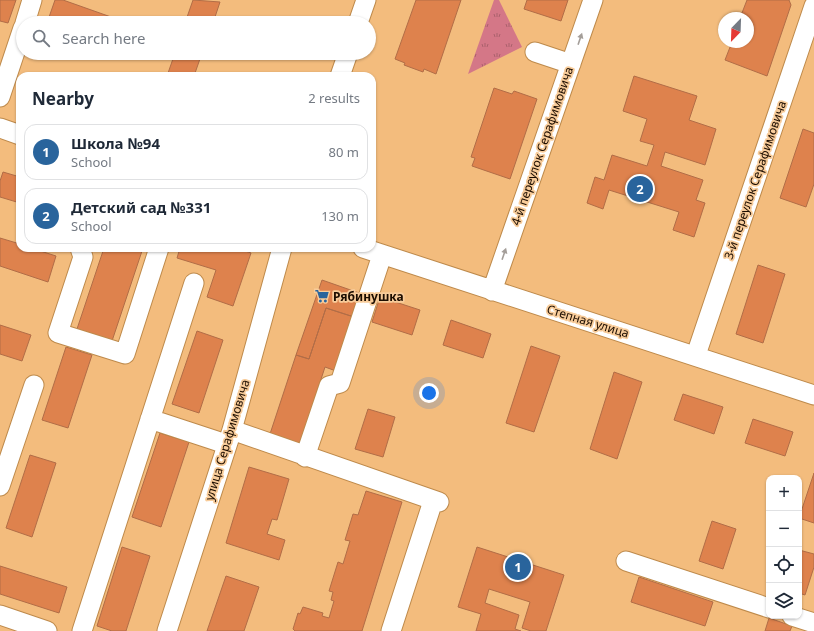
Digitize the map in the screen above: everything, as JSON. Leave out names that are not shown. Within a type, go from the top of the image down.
[{"type":"street","points":[[27,16],[32,0]]},
{"type":"street","points":[[360,16],[366,0]]},
{"type":"street","name":"4-й переулок Серафимовича","points":[[492,291],[593,0]]},
{"type":"street","name":"3-й переулок Серафимовича","points":[[696,355],[814,6]]},
{"type":"street","points":[[0,97],[16,49]]},
{"type":"street","points":[[535,52],[571,64]]},
{"type":"street","points":[[341,72],[346,60]]},
{"type":"street","points":[[0,128],[16,134]]},
{"type":"street","points":[[82,252],[84,258],[58,333],[125,354],[158,252]]},
{"type":"street","name":"улица Серафимовича","points":[[167,631],[229,437],[281,252]]},
{"type":"street","name":"Степная улица","points":[[373,252],[696,355],[814,395]]},
{"type":"street","points":[[305,457],[329,386],[340,382],[382,255]]},
{"type":"street","points":[[82,631],[194,283]]},
{"type":"street","points":[[0,486],[34,385]]},
{"type":"street","points":[[150,419],[229,437],[305,457],[436,502],[392,631]]},
{"type":"street","points":[[626,561],[766,607]]},
{"type":"street","points":[[0,615],[48,631]]},
{"type":"street","points":[[801,619],[814,623]]},
{"type":"green space","points":[[494,0],[499,0],[522,47],[468,74]]},
{"type":"building","points":[[0,0],[16,0],[8,23],[0,21]]},
{"type":"building","points":[[55,0],[63,0],[108,16],[49,16]]},
{"type":"building","points":[[193,0],[220,2],[215,16],[187,16]]},
{"type":"building","points":[[416,0],[461,0],[436,74],[424,69],[423,72],[404,65],[405,63],[395,59]]},
{"type":"building","points":[[527,0],[568,0],[561,21],[524,9]]},
{"type":"building","points":[[747,0],[789,0],[791,5],[767,76],[725,60],[730,48],[754,48],[754,12],[742,12]]},
{"type":"building","points":[[173,60],[200,60],[195,72],[168,72]]},
{"type":"building","points":[[634,76],[697,96],[689,120],[716,129],[705,165],[665,152],[661,166],[703,180],[696,200],[705,203],[694,237],[673,230],[679,212],[609,190],[603,209],[587,203],[595,177],[604,180],[612,155],[647,166],[654,145],[640,141],[647,119],[623,111]]},
{"type":"building","points":[[494,88],[512,94],[514,91],[537,99],[510,179],[472,166],[475,158],[471,157]]},
{"type":"building","points":[[803,129],[814,133],[814,184],[806,207],[780,198]]},
{"type":"building","points":[[3,172],[16,176],[16,202],[0,197],[0,181]]},
{"type":"building","points":[[0,238],[16,243],[16,252],[44,252],[56,256],[48,282],[0,266]]},
{"type":"building","points":[[103,252],[142,252],[112,341],[77,329]]},
{"type":"building","points":[[179,252],[251,253],[233,306],[207,297],[216,270],[177,258]]},
{"type":"building","points":[[758,265],[785,274],[763,343],[736,334]]},
{"type":"building","points":[[322,280],[362,294],[354,317],[326,308],[309,359],[296,355]]},
{"type":"building","points":[[380,297],[420,310],[412,335],[372,322]]},
{"type":"building","points":[[326,308],[354,317],[336,371],[325,367],[300,444],[270,434],[296,355],[309,359]]},
{"type":"building","points":[[451,320],[491,334],[483,358],[443,345]]},
{"type":"building","points":[[0,325],[31,335],[22,361],[0,354]]},
{"type":"building","points":[[197,331],[223,340],[199,413],[172,404]]},
{"type":"building","points":[[531,346],[560,356],[534,432],[506,423]]},
{"type":"building","points":[[66,347],[92,355],[68,428],[42,420]]},
{"type":"building","points":[[614,372],[642,382],[617,459],[590,449]]},
{"type":"building","points":[[683,394],[723,407],[714,434],[674,420]]},
{"type":"building","points":[[368,409],[395,417],[383,457],[355,449]]},
{"type":"building","points":[[753,419],[793,432],[785,456],[745,443]]},
{"type":"building","points":[[160,433],[189,442],[161,527],[132,517]]},
{"type":"building","points":[[30,455],[56,463],[32,537],[6,528]]},
{"type":"building","points":[[249,467],[289,479],[277,520],[272,519],[267,534],[285,540],[279,560],[226,543]]},
{"type":"building","points":[[814,473],[814,523],[802,519],[802,509]]},
{"type":"building","points":[[366,491],[402,502],[362,631],[295,631],[293,629],[298,613],[300,614],[303,607],[323,613],[322,616],[329,618],[334,601],[331,600],[333,592],[329,591],[338,562],[343,564],[350,541],[345,540],[353,514],[358,515]]},
{"type":"building","points":[[712,521],[736,529],[723,569],[699,561]]},
{"type":"building","points":[[122,547],[150,556],[126,631],[112,631],[97,626]]},
{"type":"building","points":[[477,547],[564,575],[546,631],[531,631],[522,628],[530,602],[489,589],[485,603],[519,615],[515,629],[521,631],[476,631],[481,614],[458,607]]},
{"type":"building","points":[[802,551],[814,554],[814,567],[805,595],[802,594]]},
{"type":"building","points":[[0,566],[67,587],[59,613],[0,594]]},
{"type":"building","points":[[226,576],[259,587],[244,631],[207,631]]},
{"type":"building","points":[[639,577],[713,602],[705,626],[631,602]]},
{"type":"building","points":[[769,619],[792,626],[790,631],[765,631]]},
{"type":"place","name":"Детский сад №331","points":[[640,189]]},
{"type":"place","name":"Рябинушка","points":[[322,296]]},
{"type":"place","name":"Школа №94","points":[[518,567]]}]
